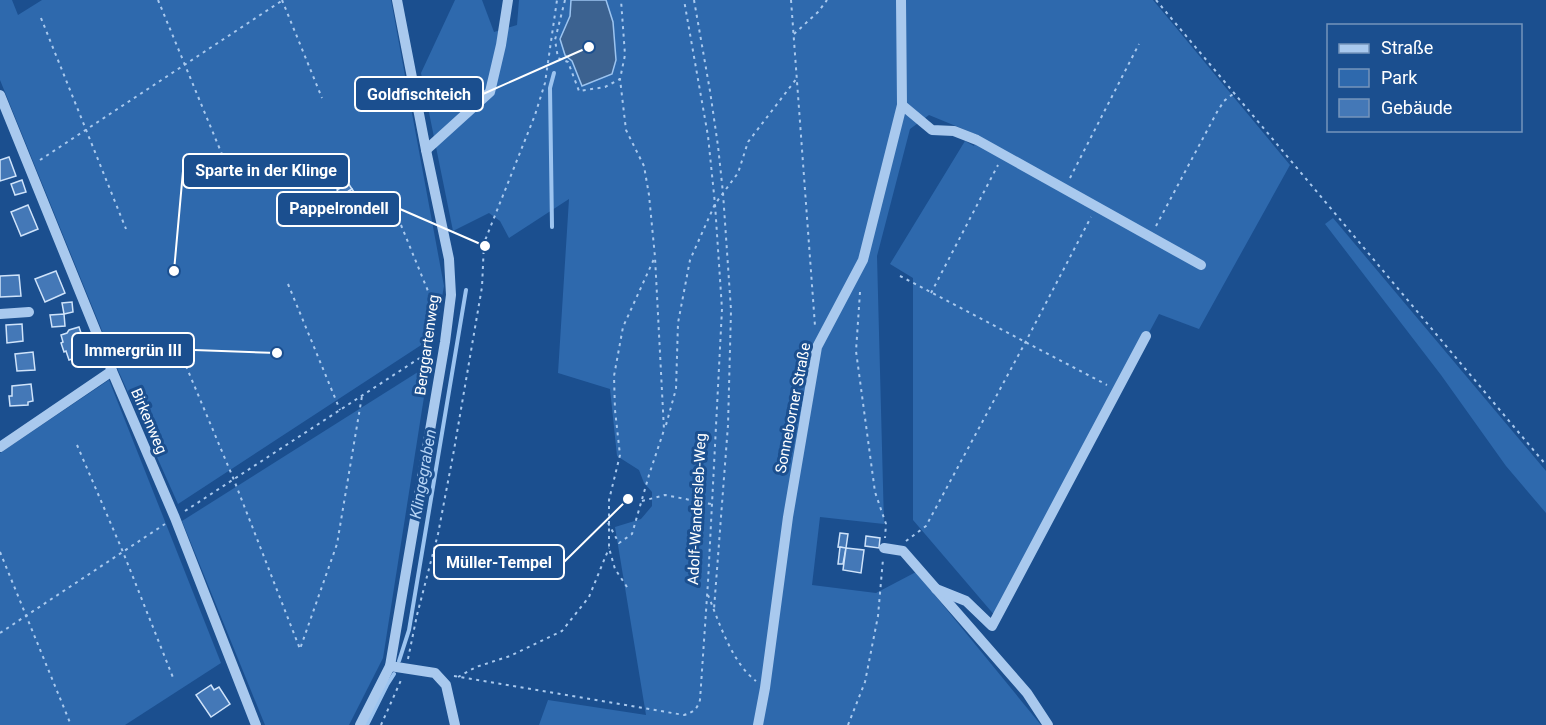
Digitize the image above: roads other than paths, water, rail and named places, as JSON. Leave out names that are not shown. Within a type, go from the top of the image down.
[{"type":"street","name":"Berggartenweg","points":[[360,725],[390,666],[451,295],[449,259],[397,0]]},
{"type":"street","points":[[426,150],[490,92],[508,0]]},
{"type":"street","name":"Sonneborner Straße","points":[[758,725],[788,517],[817,347],[863,260],[902,105],[901,0]]},
{"type":"street","name":"Birkenweg","points":[[0,95],[112,371],[175,518],[256,725]]},
{"type":"street","points":[[902,105],[932,129],[954,131],[977,140],[1202,265]]},
{"type":"street","points":[[0,314],[29,312]]},
{"type":"street","points":[[936,589],[966,601],[992,626],[1146,336]]},
{"type":"street","points":[[0,447],[112,371]]},
{"type":"street","points":[[884,548],[903,551],[1027,693],[1048,725]]},
{"type":"street","points":[[390,666],[435,673],[446,685],[455,725]]},
{"type":"waterway","name":"Klingegraben","points":[[552,227],[550,88],[554,73]]},
{"type":"waterway","name":"Klingegraben","points":[[399,661],[409,630],[466,290]]},
{"type":"waterway","name":"Klingegraben","points":[[367,725],[394,674]]},
{"type":"place","name":"Goldfischteich","points":[[589,47]]},
{"type":"place","name":"Pappelrondell","points":[[485,246]]},
{"type":"place","name":"Sparte in der Klinge","points":[[174,271]]},
{"type":"place","name":"Immergrün III","points":[[277,353]]},
{"type":"place","name":"Müller-Tempel","points":[[628,499]]}]
